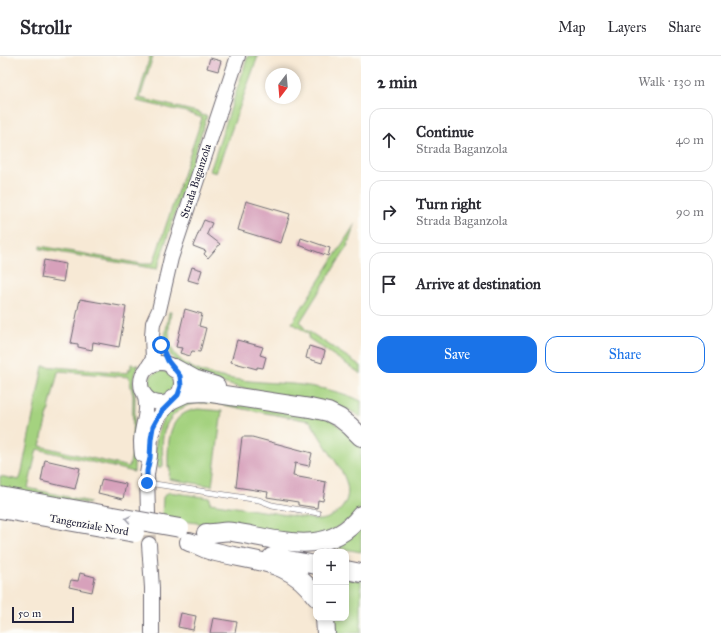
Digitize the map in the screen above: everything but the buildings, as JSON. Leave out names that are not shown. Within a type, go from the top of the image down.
[{"type":"highway","points":[[174,368],[194,380],[235,390],[321,404],[340,410],[361,421]]},
{"type":"highway","points":[[173,400],[186,393],[205,392],[310,408],[328,412],[340,418],[361,437]]},
{"type":"highway","points":[[0,496],[182,537],[313,564]]},
{"type":"highway","name":"Tangenziale Nord","points":[[0,509],[182,537]]},
{"type":"highway","points":[[182,537],[206,533],[232,532],[293,542],[314,543],[332,538],[344,532],[361,515]]},
{"type":"highway","points":[[206,533],[313,551]]},
{"type":"highway","points":[[182,537],[213,552],[258,560],[278,566],[298,578],[313,593]]},
{"type":"highway","points":[[349,558],[361,560]]},
{"type":"highway","points":[[349,571],[361,573]]},
{"type":"highway","points":[[325,621],[326,633]]},
{"type":"main road","name":"Strada Baganzola","points":[[147,478],[142,457],[141,443],[141,434],[146,411],[141,382],[143,375],[153,359],[153,328],[160,308],[166,276],[173,251],[238,56]]},
{"type":"main road","name":"Strada Baganzola","points":[[148,514],[147,478],[153,427],[161,412],[173,400],[179,392],[181,386],[180,376],[168,361],[162,349],[160,335],[160,308]]},
{"type":"main road","points":[[146,370],[158,364],[168,364],[174,368]]},
{"type":"main road","points":[[144,394],[151,401],[157,403],[167,403],[173,400]]},
{"type":"main road","points":[[149,544],[152,588],[152,633]]},
{"type":"lane","points":[[147,478],[259,500],[272,505],[318,513]]},
{"type":"green space","points":[[150,56],[153,56],[140,98],[201,113],[201,115],[207,116],[157,269],[40,249],[40,246],[142,264],[153,264],[202,118],[186,112],[137,101]]},
{"type":"green space","points":[[248,56],[258,56],[216,173],[210,171]]},
{"type":"green space","points":[[355,224],[347,247],[300,322],[305,329],[361,366],[361,374],[308,338],[309,334],[292,323]]},
{"type":"green space","points":[[169,312],[171,312],[169,337],[173,351],[183,362],[197,370],[232,379],[302,385],[340,393],[361,401],[361,417],[349,410],[329,403],[241,388],[204,378],[175,361],[169,352],[165,337]]},
{"type":"green space","points":[[131,364],[138,365],[133,381],[135,396],[134,472],[37,449],[28,488],[90,502],[89,504],[0,488],[0,476],[19,480],[21,476],[43,366],[128,373],[129,369],[131,369]],"holes":[[[58,372],[129,377],[133,396],[132,454],[129,467],[40,446]]]},
{"type":"green space","points":[[161,371],[170,374],[173,383],[170,392],[161,395],[152,392],[149,383],[152,374]]},
{"type":"green space","points":[[191,397],[325,415],[361,444],[361,507],[357,515],[318,539],[162,517],[163,497],[169,492],[210,498],[210,503],[319,520],[328,518],[339,511],[346,502],[348,495],[346,480],[343,473],[310,421],[218,404],[192,404],[174,414],[167,424],[163,434],[163,466],[158,468],[156,461],[156,446],[161,423],[171,409]]},
{"type":"green space","points":[[198,409],[222,411],[212,486],[169,479],[170,467],[168,467],[168,448],[171,430],[180,416]]},
{"type":"green space","points":[[361,522],[361,552],[334,547],[334,545]]},
{"type":"green space","points":[[349,579],[361,581],[361,633],[332,633],[331,621],[349,621]]},
{"type":"tunnel","points":[[148,514],[149,544]]},
{"type":"route","points":[[147,483],[147,471],[150,458],[153,427],[161,412],[178,395],[181,386],[180,376],[168,361],[161,345]]}]
